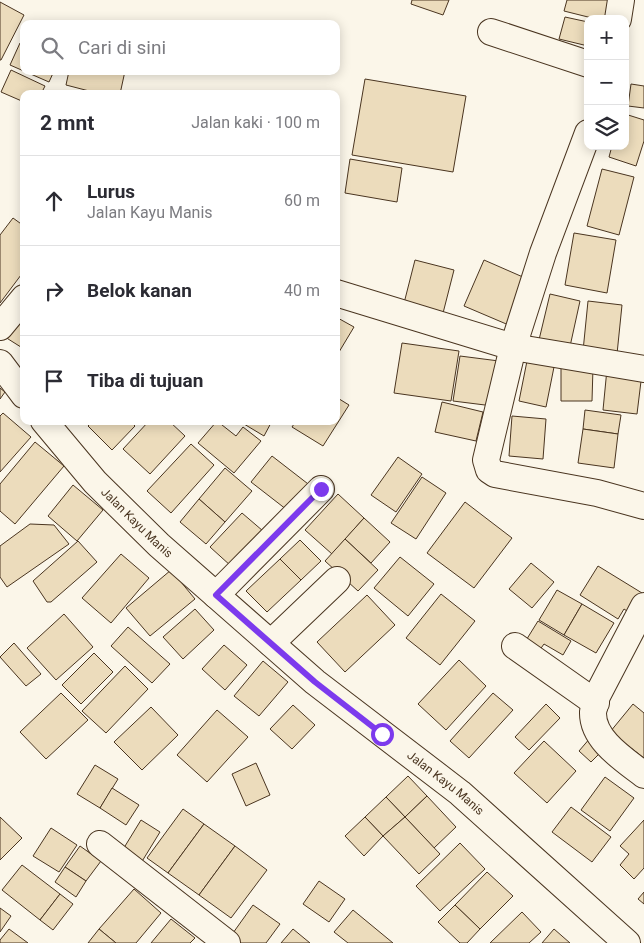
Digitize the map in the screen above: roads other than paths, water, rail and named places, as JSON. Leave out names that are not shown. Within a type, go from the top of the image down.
[{"type":"street","points":[[619,15],[621,0]]},
{"type":"street","points":[[492,32],[584,63]]},
{"type":"street","points":[[584,144],[543,253],[513,347],[486,460],[489,470],[495,474],[597,493],[644,506]]},
{"type":"street","points":[[340,293],[513,347],[644,369]]},
{"type":"street","points":[[0,327],[20,303]]},
{"type":"street","points":[[0,363],[20,390]]},
{"type":"street","name":"Jalan Kayu Manis","points":[[47,425],[95,482],[160,545],[315,682],[460,793],[627,943]]},
{"type":"street","points":[[216,595],[321,489]]},
{"type":"street","points":[[272,643],[337,580]]},
{"type":"street","points":[[644,606],[605,680],[593,713],[596,728],[601,736],[612,749],[644,776]]},
{"type":"street","points":[[515,646],[596,703]]},
{"type":"street","points":[[100,844],[227,943]]}]
